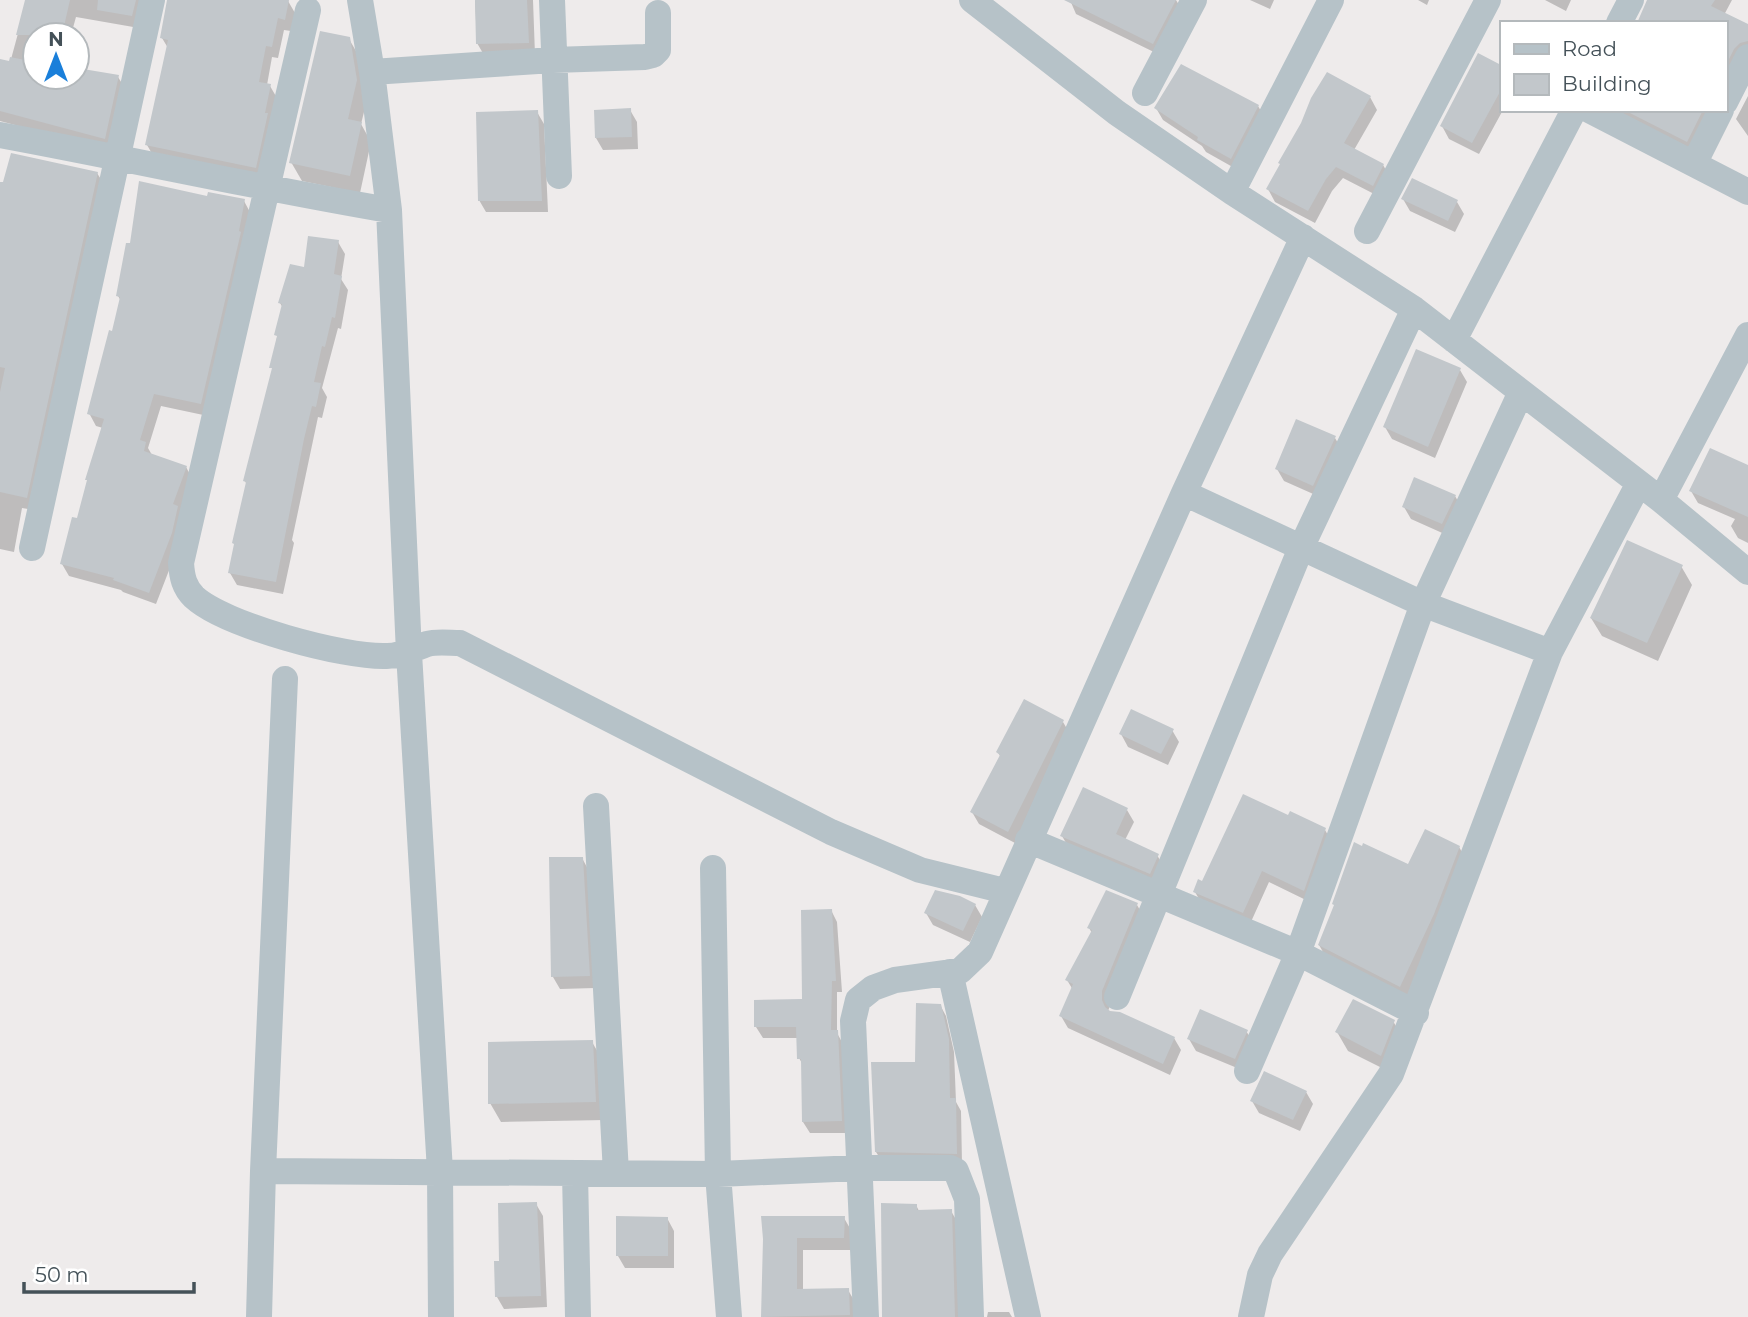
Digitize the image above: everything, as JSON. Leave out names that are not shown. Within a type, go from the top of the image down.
[{"type":"street","points":[[32,548],[152,0]]},
{"type":"street","points":[[360,0],[389,210],[409,653],[440,1181],[440,1317]]},
{"type":"street","points":[[552,0],[559,176]]},
{"type":"street","points":[[972,0],[1117,113],[1232,192],[1415,309],[1661,500],[1748,572]]},
{"type":"street","points":[[1145,93],[1194,0]]},
{"type":"street","points":[[1232,192],[1331,0]]},
{"type":"street","points":[[1367,231],[1488,0]]},
{"type":"street","points":[[1620,21],[1631,0]]},
{"type":"street","points":[[308,10],[181,563],[183,582],[194,597],[217,613],[244,625],[348,653],[386,656],[409,653],[429,643],[460,643],[819,826],[882,855],[920,870],[1005,891]]},
{"type":"street","points":[[372,72],[645,57],[658,50],[658,13]]},
{"type":"street","points":[[1727,98],[1748,57]]},
{"type":"street","points":[[1454,340],[1573,112]]},
{"type":"street","points":[[1593,112],[1748,192]]},
{"type":"street","points":[[1694,164],[1720,112]]},
{"type":"street","points":[[0,135],[268,189],[389,210]]},
{"type":"street","points":[[866,1317],[853,1021],[858,1000],[873,988],[895,981],[960,971],[980,952],[1184,493],[1303,237]]},
{"type":"street","points":[[1117,997],[1301,548],[1415,309]]},
{"type":"street","points":[[1661,500],[1748,335]]},
{"type":"street","points":[[1247,1071],[1298,953],[1423,604],[1521,392]]},
{"type":"street","points":[[1251,1317],[1260,1275],[1270,1254],[1391,1074],[1550,652],[1639,483]]},
{"type":"street","points":[[1184,493],[1423,604],[1550,652]]},
{"type":"street","points":[[259,1317],[285,679]]},
{"type":"street","points":[[596,806],[616,1173]]},
{"type":"street","points":[[1028,841],[1298,953],[1416,1013]]},
{"type":"street","points":[[713,868],[719,1180],[729,1317]]},
{"type":"street","points":[[950,972],[1028,1317]]},
{"type":"street","points":[[263,1171],[440,1181],[575,1181],[860,1176],[950,1168],[956,1171],[967,1199],[971,1317]]},
{"type":"street","points":[[575,1181],[616,1173],[719,1180]]},
{"type":"street","points":[[575,1181],[578,1317]]},
{"type":"building","points":[[25,0],[70,0],[65,21],[21,21],[21,35],[16,35]]},
{"type":"building","points":[[98,0],[136,0],[132,16],[97,10]]},
{"type":"building","points":[[167,0],[289,0],[285,20],[278,18],[272,47],[266,46],[259,82],[271,84],[265,113],[268,113],[256,168],[145,145],[168,40],[160,38]]},
{"type":"building","points":[[475,0],[527,0],[529,43],[476,44]]},
{"type":"building","points":[[1064,0],[1176,0],[1153,44]]},
{"type":"building","points":[[1647,0],[1715,0],[1711,6],[1748,24],[1748,41],[1740,43],[1734,49],[1727,63],[1727,21],[1638,21]]},
{"type":"building","points":[[320,31],[350,37],[357,80],[348,119],[362,122],[350,176],[289,163]]},
{"type":"building","points":[[1478,53],[1500,64],[1500,92],[1472,143],[1440,126]]},
{"type":"building","points":[[10,57],[21,59],[21,91],[91,91],[91,70],[119,75],[105,139],[0,111],[0,59],[9,61]]},
{"type":"building","points":[[1181,64],[1259,105],[1231,159],[1197,140],[1198,137],[1154,108]]},
{"type":"building","points":[[1327,72],[1371,96],[1344,143],[1384,164],[1373,186],[1336,167],[1308,211],[1266,189],[1301,123],[1311,98]]},
{"type":"building","points":[[631,108],[632,137],[595,138],[594,110]]},
{"type":"building","points":[[538,110],[542,201],[478,201],[476,112]]},
{"type":"building","points":[[1628,112],[1702,112],[1687,142]]},
{"type":"building","points":[[11,153],[98,172],[27,498],[0,492],[0,392],[5,368],[0,367],[0,182],[3,182]]},
{"type":"building","points":[[1412,178],[1458,200],[1448,221],[1401,199]]},
{"type":"building","points":[[139,181],[207,196],[208,192],[245,199],[239,231],[241,232],[201,404],[154,394],[140,440],[146,442],[144,451],[187,466],[173,504],[178,506],[172,533],[149,593],[113,580],[114,578],[60,564],[72,517],[77,518],[85,480],[104,419],[87,414],[120,297],[116,296],[126,243],[130,243]]},
{"type":"building","points":[[308,236],[339,240],[334,274],[342,276],[335,318],[332,317],[325,347],[322,346],[314,382],[321,383],[316,407],[312,406],[304,439],[276,582],[228,573],[246,482],[243,481],[272,368],[269,368],[277,336],[274,335],[282,304],[278,303],[290,264],[304,267]]},
{"type":"building","points":[[1416,349],[1461,368],[1428,447],[1383,427]]},
{"type":"building","points":[[1296,419],[1336,436],[1313,486],[1275,469]]},
{"type":"building","points":[[1710,448],[1748,465],[1748,517],[1689,491]]},
{"type":"building","points":[[1414,477],[1456,495],[1442,524],[1402,507]]},
{"type":"building","points":[[1627,540],[1683,565],[1647,643],[1590,618]]},
{"type":"building","points":[[1024,699],[1064,720],[1008,832],[970,812],[1000,755],[996,752]]},
{"type":"building","points":[[1131,709],[1174,729],[1161,754],[1119,734]]},
{"type":"building","points":[[1083,787],[1128,808],[1116,834],[1159,854],[1150,874],[1060,836]]},
{"type":"building","points":[[1243,794],[1288,815],[1290,811],[1326,828],[1304,891],[1262,871],[1243,913],[1193,892],[1198,879],[1202,881]]},
{"type":"building","points":[[1425,829],[1460,846],[1434,914],[1400,987],[1318,945],[1354,842],[1362,846],[1363,843],[1408,864]]},
{"type":"building","points":[[549,857],[583,857],[590,976],[551,977]]},
{"type":"building","points":[[935,890],[960,896],[976,904],[963,931],[924,913]]},
{"type":"building","points":[[1106,890],[1138,903],[1102,991],[1102,1000],[1110,1011],[1120,1012],[1175,1037],[1163,1064],[1059,1016],[1073,984],[1065,980],[1092,930],[1087,928]]},
{"type":"building","points":[[832,909],[836,981],[832,981],[831,1030],[838,1030],[842,1121],[802,1122],[801,1059],[797,1059],[796,1027],[754,1027],[754,1000],[802,999],[801,910]]},
{"type":"building","points":[[1353,999],[1395,1020],[1381,1056],[1335,1032]]},
{"type":"building","points":[[916,1003],[941,1004],[949,1039],[950,1098],[956,1098],[957,1154],[875,1152],[871,1062],[915,1062]]},
{"type":"building","points":[[1200,1009],[1248,1030],[1235,1059],[1187,1039]]},
{"type":"building","points":[[593,1040],[596,1102],[488,1104],[488,1042]]},
{"type":"building","points":[[1264,1071],[1307,1091],[1293,1120],[1250,1101]]},
{"type":"building","points":[[537,1202],[541,1296],[495,1297],[494,1261],[499,1261],[498,1203]]},
{"type":"building","points":[[881,1203],[917,1204],[917,1210],[952,1209],[955,1317],[882,1317]]},
{"type":"building","points":[[616,1216],[668,1217],[668,1256],[616,1256]]},
{"type":"building","points":[[761,1216],[845,1216],[844,1238],[797,1238],[797,1289],[849,1288],[850,1315],[761,1317]]}]
